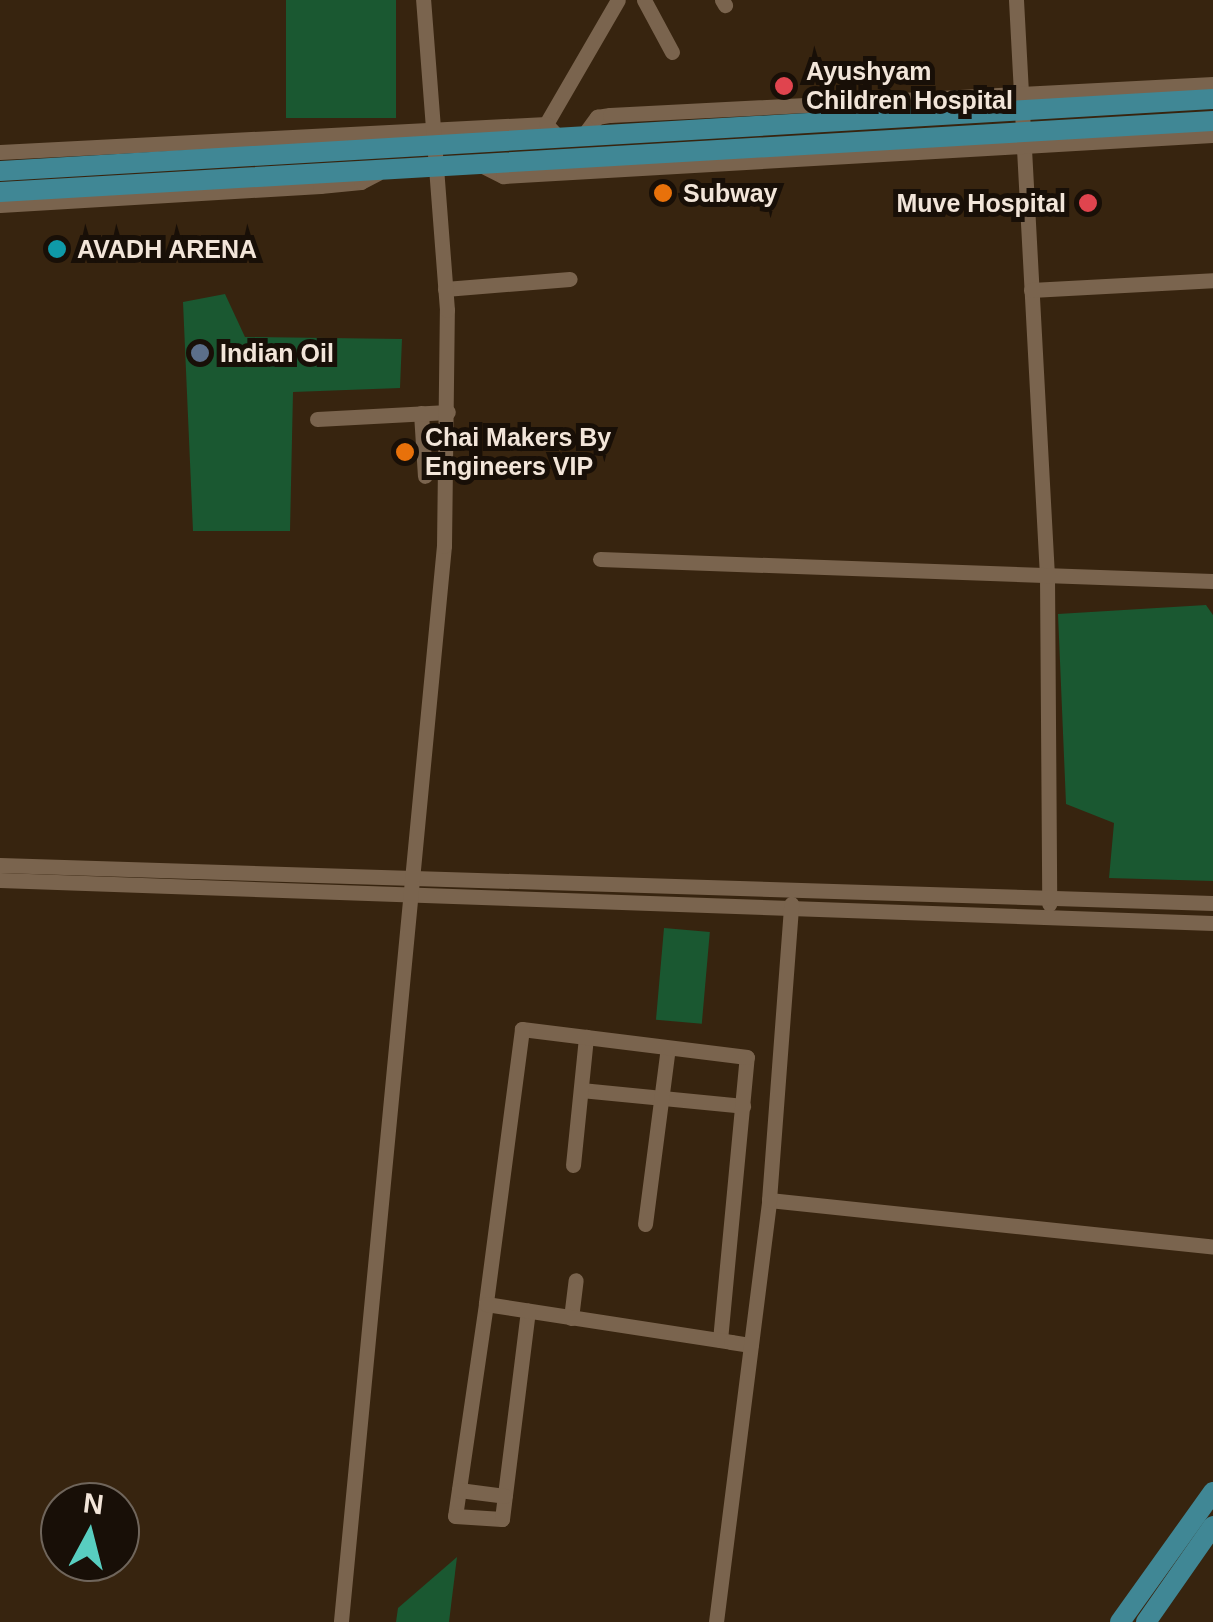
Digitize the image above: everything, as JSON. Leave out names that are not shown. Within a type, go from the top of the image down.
[{"type":"main road","points":[[0,171],[433,147],[553,131],[583,136],[1019,99],[1213,100]]},
{"type":"main road","points":[[0,192],[386,169],[433,147],[476,163],[1022,137],[1213,121]]},
{"type":"main road","points":[[1120,1622],[1213,1492]]},
{"type":"main road","points":[[1146,1622],[1213,1526]]},
{"type":"street","points":[[341,1621],[442,574],[448,412],[445,289],[423,0]]},
{"type":"street","points":[[553,131],[618,0]]},
{"type":"street","points":[[644,0],[672,52]]},
{"type":"street","points":[[1016,0],[1047,577],[1050,918]]},
{"type":"street","points":[[1019,99],[1213,84]]},
{"type":"street","points":[[1022,137],[1213,134]]},
{"type":"street","points":[[0,152],[433,147]]},
{"type":"street","points":[[0,205],[320,186],[360,182],[386,169]]},
{"type":"street","points":[[445,289],[570,278]]},
{"type":"street","points":[[1031,290],[1213,280]]},
{"type":"street","points":[[317,419],[448,412]]},
{"type":"street","points":[[421,413],[425,476]]},
{"type":"street","points":[[600,559],[1213,581]]},
{"type":"street","points":[[0,865],[1213,903]]},
{"type":"street","points":[[0,880],[411,898],[1213,923]]},
{"type":"street","points":[[716,1622],[769,1200],[792,890]]},
{"type":"street","points":[[528,1311],[502,1519],[455,1516],[522,1029],[747,1056],[720,1340]]},
{"type":"street","points":[[573,1165],[586,1037]]},
{"type":"street","points":[[646,1224],[668,1048]]},
{"type":"street","points":[[581,1090],[743,1106]]},
{"type":"street","points":[[740,1143],[774,1147]]},
{"type":"street","points":[[769,1200],[1213,1248]]},
{"type":"street","points":[[571,1318],[576,1280]]},
{"type":"street","points":[[486,1304],[751,1345]]},
{"type":"street","points":[[459,1490],[505,1496]]},
{"type":"green space","points":[[286,0],[396,0],[396,118],[286,118]]},
{"type":"green space","points":[[225,294],[245,337],[402,339],[400,388],[293,392],[290,531],[193,531],[183,302]]},
{"type":"green space","points":[[1206,605],[1213,615],[1213,881],[1109,878],[1114,823],[1066,804],[1058,614]]},
{"type":"green space","points":[[664,928],[710,932],[702,1024],[656,1020]]},
{"type":"green space","points":[[457,1557],[449,1622],[396,1622],[398,1608]]},
{"type":"place","name":"Ayushyam Children Hospital","points":[[784,86]]},
{"type":"place","name":"Subway","points":[[663,193]]},
{"type":"place","name":"Muve Hospital","points":[[1088,203]]},
{"type":"place","name":"AVADH ARENA","points":[[57,249]]},
{"type":"place","name":"Indian Oil","points":[[200,353]]},
{"type":"place","name":"Chai Makers By Engineers VIP","points":[[405,452]]}]
